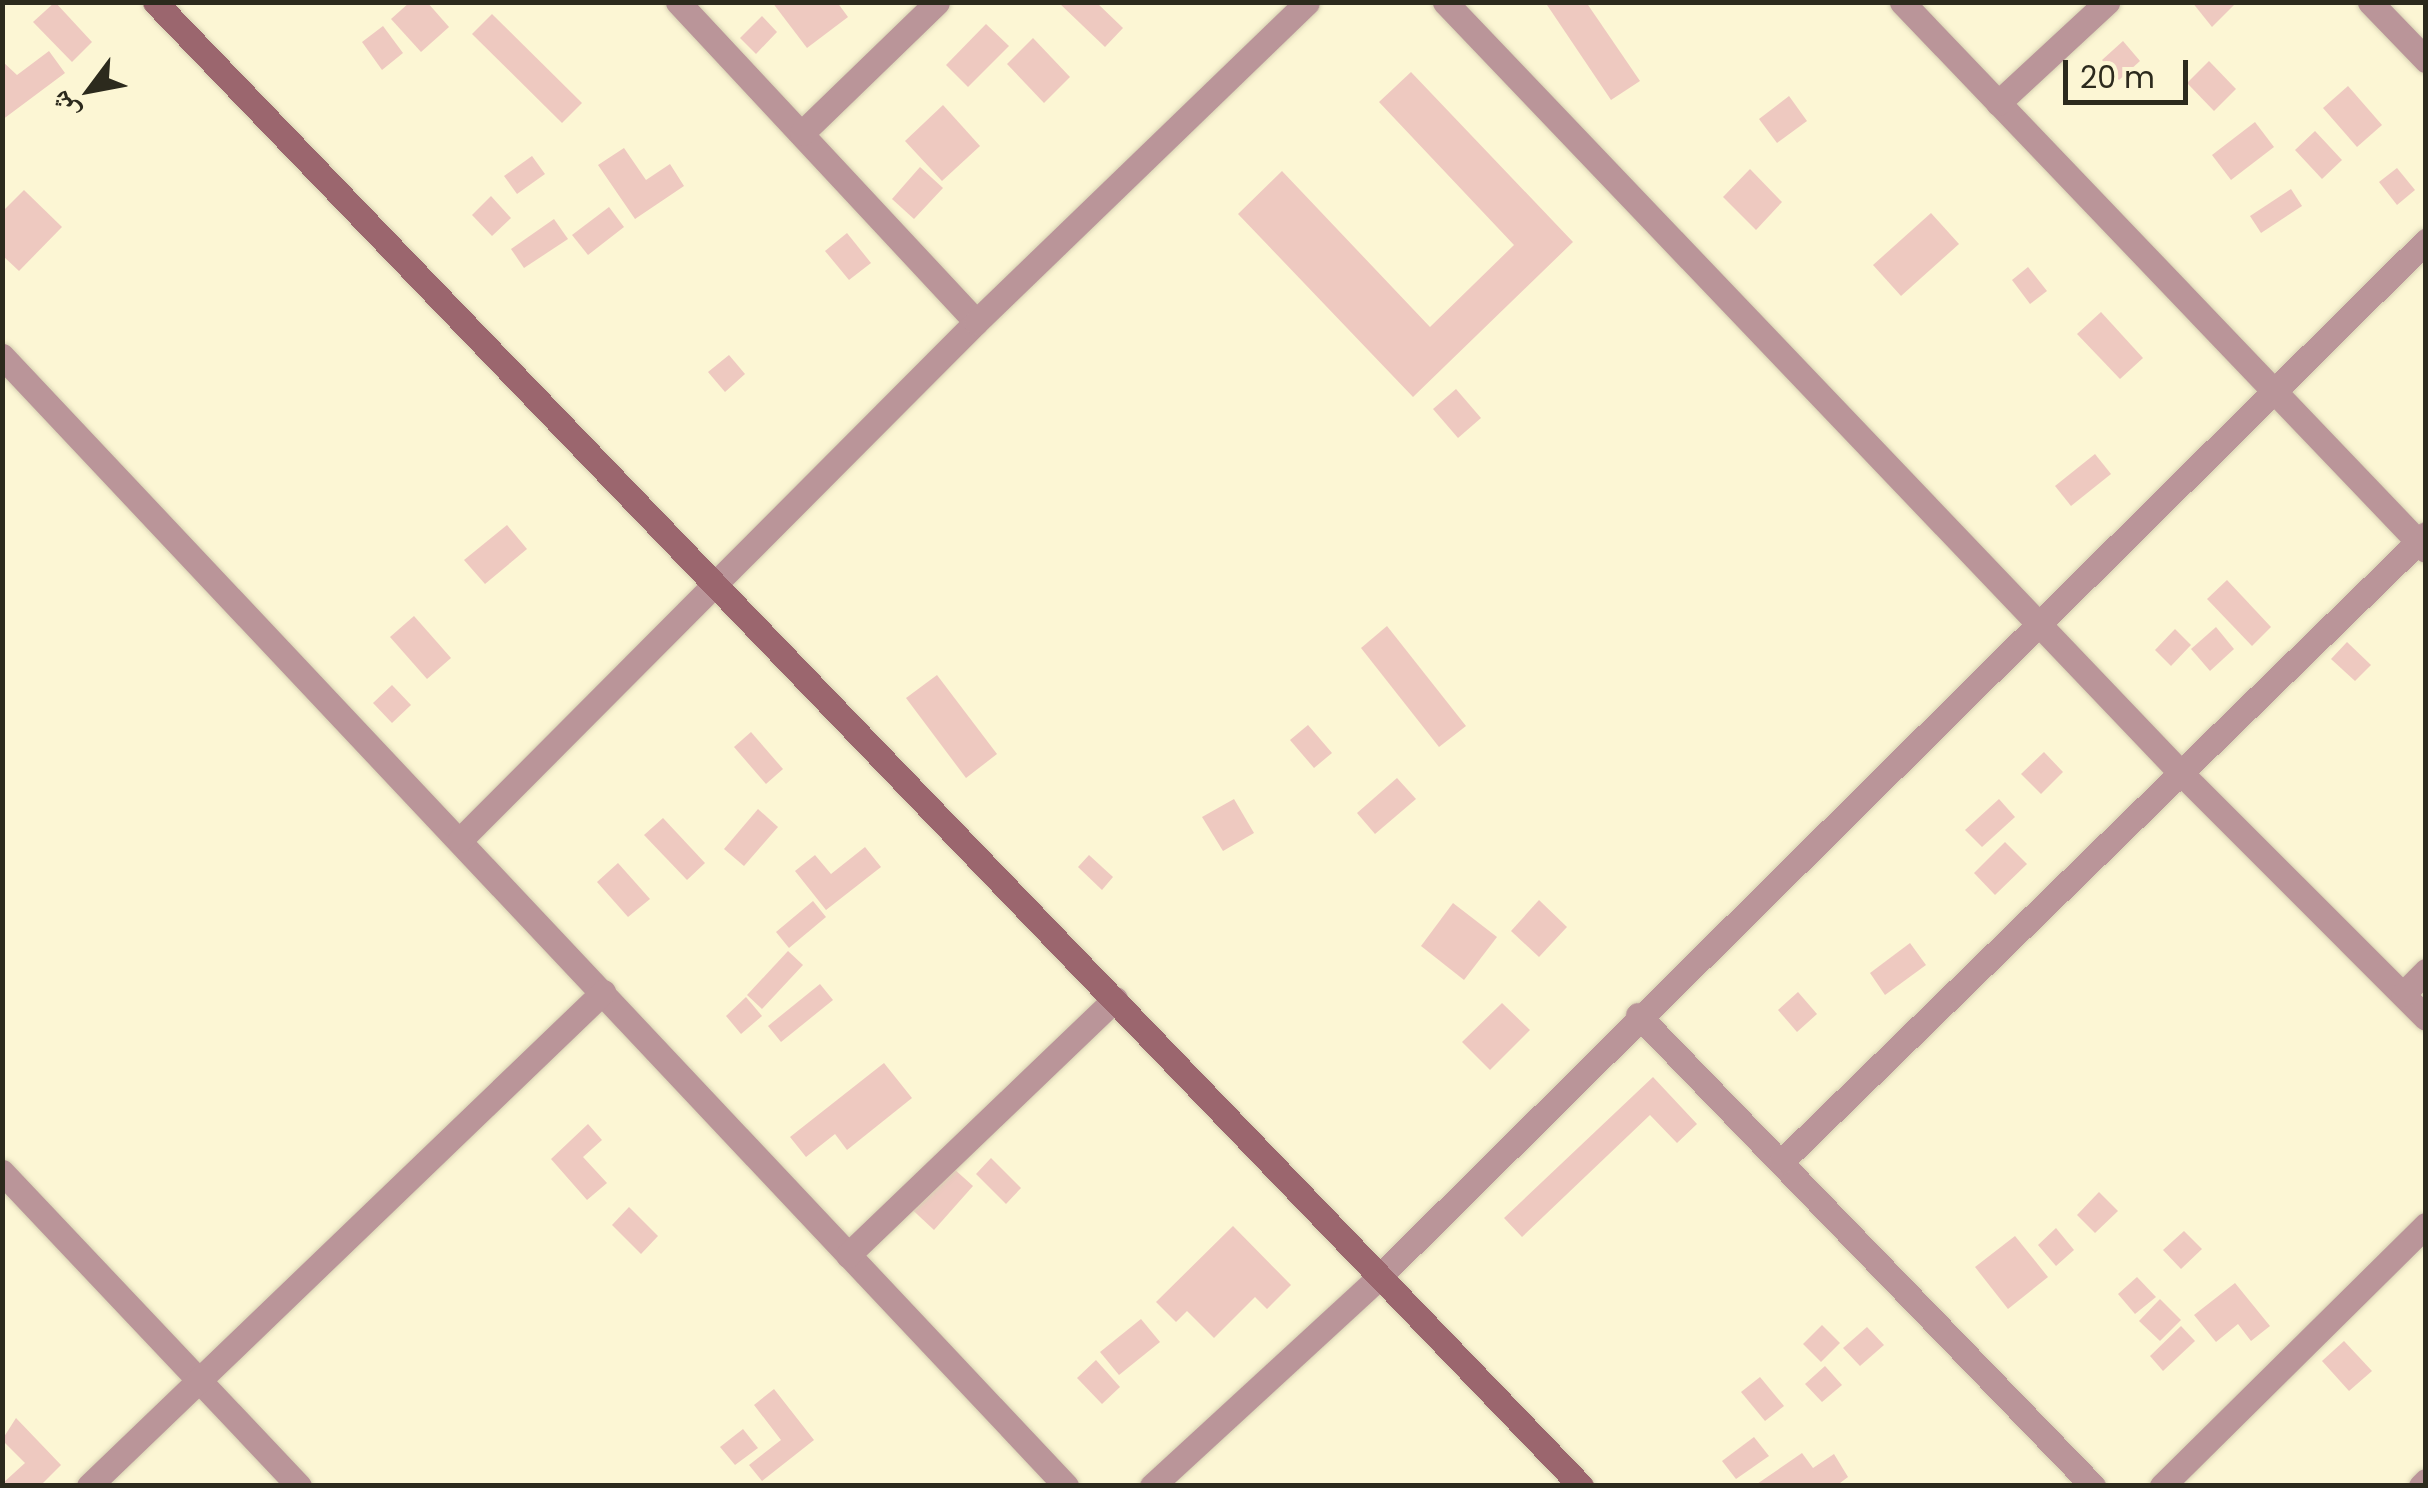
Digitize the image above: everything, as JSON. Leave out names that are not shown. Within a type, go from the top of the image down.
[{"type":"main road","points":[[155,2],[1581,1486]]},
{"type":"street","points":[[678,2],[976,322]]},
{"type":"street","points":[[802,133],[937,2]]},
{"type":"street","points":[[460,840],[976,322],[1307,2]]},
{"type":"street","points":[[1445,2],[2038,618],[2181,772],[2426,1018]]},
{"type":"street","points":[[1780,1162],[2423,542],[2270,388],[1902,2]]},
{"type":"street","points":[[1998,103],[2108,2]]},
{"type":"street","points":[[2370,2],[2426,60]]},
{"type":"street","points":[[1152,1486],[1380,1276],[2270,388],[2426,241]]},
{"type":"street","points":[[2,356],[1066,1486]]},
{"type":"street","points":[[2402,994],[2426,972]]},
{"type":"street","points":[[89,1486],[604,992]]},
{"type":"street","points":[[848,1255],[1115,999]]},
{"type":"street","points":[[1638,1016],[2093,1486]]},
{"type":"street","points":[[2,1172],[299,1486]]},
{"type":"street","points":[[2162,1486],[2426,1225]]},
{"type":"building","points":[[55,2],[92,42],[72,62],[33,22]]},
{"type":"building","points":[[410,2],[427,2],[449,27],[421,52],[391,19]]},
{"type":"building","points":[[772,2],[837,2],[848,17],[807,48]]},
{"type":"building","points":[[1058,2],[1096,2],[1123,28],[1105,47]]},
{"type":"building","points":[[1545,2],[1586,2],[1640,81],[1611,100]]},
{"type":"building","points":[[2192,2],[2237,2],[2212,27]]},
{"type":"building","points":[[492,14],[582,103],[562,123],[472,34]]},
{"type":"building","points":[[762,16],[777,32],[756,54],[740,38]]},
{"type":"building","points":[[986,24],[1009,46],[968,87],[946,65]]},
{"type":"building","points":[[383,26],[403,53],[382,70],[362,42]]},
{"type":"building","points":[[1033,38],[1070,77],[1044,103],[1007,64]]},
{"type":"building","points":[[2123,41],[2140,61],[2119,80],[2102,60]]},
{"type":"building","points":[[49,51],[65,73],[2,120],[2,61],[17,75]]},
{"type":"building","points":[[2209,61],[2236,89],[2214,111],[2187,83]]},
{"type":"building","points":[[1411,72],[1573,242],[1413,397],[1238,214],[1282,171],[1430,327],[1514,245],[1379,102]]},
{"type":"building","points":[[2348,86],[2382,125],[2357,147],[2323,108]]},
{"type":"building","points":[[1789,96],[1807,121],[1777,143],[1759,119]]},
{"type":"building","points":[[943,105],[980,146],[942,181],[905,141]]},
{"type":"building","points":[[2255,122],[2274,147],[2231,180],[2212,155]]},
{"type":"building","points":[[2315,131],[2342,160],[2322,179],[2295,150]]},
{"type":"building","points":[[624,148],[646,180],[670,164],[684,186],[635,219],[598,165]]},
{"type":"building","points":[[532,156],[545,174],[517,194],[504,176]]},
{"type":"building","points":[[920,167],[943,188],[914,219],[892,199]]},
{"type":"building","points":[[2397,168],[2415,190],[2397,205],[2379,182]]},
{"type":"building","points":[[1750,169],[1782,202],[1756,230],[1723,197]]},
{"type":"building","points":[[2291,189],[2302,206],[2261,233],[2250,216]]},
{"type":"building","points":[[24,190],[62,227],[19,271],[2,255],[2,212]]},
{"type":"building","points":[[491,196],[511,218],[492,236],[472,215]]},
{"type":"building","points":[[609,207],[624,227],[588,255],[572,235]]},
{"type":"building","points":[[1931,213],[1959,244],[1901,296],[1873,265]]},
{"type":"building","points":[[554,219],[568,239],[524,268],[511,249]]},
{"type":"building","points":[[847,233],[871,263],[849,280],[825,251]]},
{"type":"building","points":[[2028,267],[2047,291],[2030,304],[2012,280]]},
{"type":"building","points":[[2101,312],[2143,358],[2120,379],[2077,334]]},
{"type":"building","points":[[729,355],[745,374],[725,392],[708,372]]},
{"type":"building","points":[[1456,389],[1481,418],[1458,438],[1433,409]]},
{"type":"building","points":[[2095,454],[2111,474],[2071,506],[2055,486]]},
{"type":"building","points":[[507,525],[527,549],[485,584],[464,560]]},
{"type":"building","points":[[2227,580],[2271,627],[2252,646],[2207,599]]},
{"type":"building","points":[[414,616],[451,658],[427,679],[390,637]]},
{"type":"building","points":[[1387,626],[1466,726],[1439,747],[1361,648]]},
{"type":"building","points":[[2216,627],[2234,649],[2210,671],[2191,649]]},
{"type":"building","points":[[2175,629],[2191,645],[2171,666],[2155,650]]},
{"type":"building","points":[[2347,642],[2371,665],[2355,681],[2331,659]]},
{"type":"building","points":[[937,675],[997,754],[966,778],[906,698]]},
{"type":"building","points":[[392,685],[411,705],[392,723],[373,703]]},
{"type":"building","points":[[1308,725],[1332,753],[1314,768],[1290,740]]},
{"type":"building","points":[[751,732],[783,769],[766,784],[734,747]]},
{"type":"building","points":[[2044,752],[2063,772],[2041,794],[2021,774]]},
{"type":"building","points":[[1397,778],[1416,799],[1375,834],[1357,813]]},
{"type":"building","points":[[1234,799],[1254,833],[1223,851],[1202,817]]},
{"type":"building","points":[[1999,799],[2015,817],[1982,847],[1965,830]]},
{"type":"building","points":[[758,809],[778,827],[744,866],[724,849]]},
{"type":"building","points":[[663,818],[705,863],[687,880],[644,835]]},
{"type":"building","points":[[2005,842],[2027,864],[1995,895],[1974,873]]},
{"type":"building","points":[[865,847],[881,867],[826,910],[795,871],[815,855],[831,874]]},
{"type":"building","points":[[1089,855],[1113,877],[1102,890],[1078,867]]},
{"type":"building","points":[[618,863],[650,899],[628,917],[597,882]]},
{"type":"building","points":[[1539,900],[1567,927],[1539,957],[1511,931]]},
{"type":"building","points":[[813,901],[826,917],[789,948],[776,932]]},
{"type":"building","points":[[1453,903],[1497,937],[1464,980],[1421,946]]},
{"type":"building","points":[[1910,943],[1926,965],[1885,995],[1870,973]]},
{"type":"building","points":[[788,951],[803,965],[762,1009],[747,995]]},
{"type":"building","points":[[820,984],[833,1000],[781,1042],[768,1026]]},
{"type":"building","points":[[1798,992],[1817,1014],[1797,1032],[1778,1010]]},
{"type":"building","points":[[746,997],[762,1016],[741,1034],[726,1016]]},
{"type":"building","points":[[1502,1003],[1530,1030],[1490,1070],[1462,1042]]},
{"type":"building","points":[[884,1063],[912,1098],[847,1150],[835,1134],[806,1157],[790,1137]]},
{"type":"building","points":[[1653,1077],[1697,1124],[1677,1143],[1650,1115],[1522,1237],[1504,1218]]},
{"type":"building","points":[[588,1124],[602,1140],[583,1157],[607,1183],[587,1200],[551,1159]]},
{"type":"building","points":[[991,1158],[1021,1188],[1006,1204],[976,1174]]},
{"type":"building","points":[[943,1159],[973,1186],[934,1230],[904,1202]]},
{"type":"building","points":[[2099,1192],[2118,1211],[2095,1233],[2077,1215]]},
{"type":"building","points":[[629,1207],[658,1236],[641,1254],[612,1225]]},
{"type":"building","points":[[1233,1226],[1291,1285],[1267,1309],[1255,1297],[1214,1338],[1187,1311],[1176,1322],[1156,1302]]},
{"type":"building","points":[[2056,1228],[2074,1250],[2056,1266],[2038,1245]]},
{"type":"building","points":[[2184,1231],[2202,1249],[2181,1269],[2163,1250]]},
{"type":"building","points":[[2015,1236],[2048,1277],[2008,1309],[1975,1267]]},
{"type":"building","points":[[2137,1277],[2156,1297],[2135,1314],[2118,1294]]},
{"type":"building","points":[[2235,1283],[2270,1326],[2251,1341],[2238,1324],[2216,1342],[2194,1315]]},
{"type":"building","points":[[2160,1299],[2181,1320],[2160,1341],[2139,1321]]},
{"type":"building","points":[[1141,1319],[1160,1342],[1119,1375],[1100,1352]]},
{"type":"building","points":[[1822,1325],[1840,1343],[1821,1362],[1803,1344]]},
{"type":"building","points":[[2181,1326],[2195,1341],[2163,1371],[2150,1356]]},
{"type":"building","points":[[1867,1327],[1884,1345],[1860,1366],[1843,1348]]},
{"type":"building","points":[[2344,1341],[2372,1371],[2349,1391],[2322,1361]]},
{"type":"building","points":[[1096,1360],[1120,1387],[1102,1404],[1077,1378]]},
{"type":"building","points":[[1825,1366],[1842,1385],[1822,1402],[1805,1384]]},
{"type":"building","points":[[1760,1377],[1784,1406],[1765,1421],[1741,1392]]},
{"type":"building","points":[[774,1389],[814,1440],[762,1481],[749,1465],[781,1440],[754,1405]]},
{"type":"building","points":[[16,1418],[61,1465],[40,1486],[3,1483],[25,1463],[2,1440]]},
{"type":"building","points":[[743,1429],[758,1448],[735,1465],[720,1447]]},
{"type":"building","points":[[1754,1437],[1769,1456],[1736,1479],[1722,1461]]},
{"type":"building","points":[[1802,1453],[1813,1468],[1834,1454],[1848,1477],[1836,1486],[1754,1486]]}]
